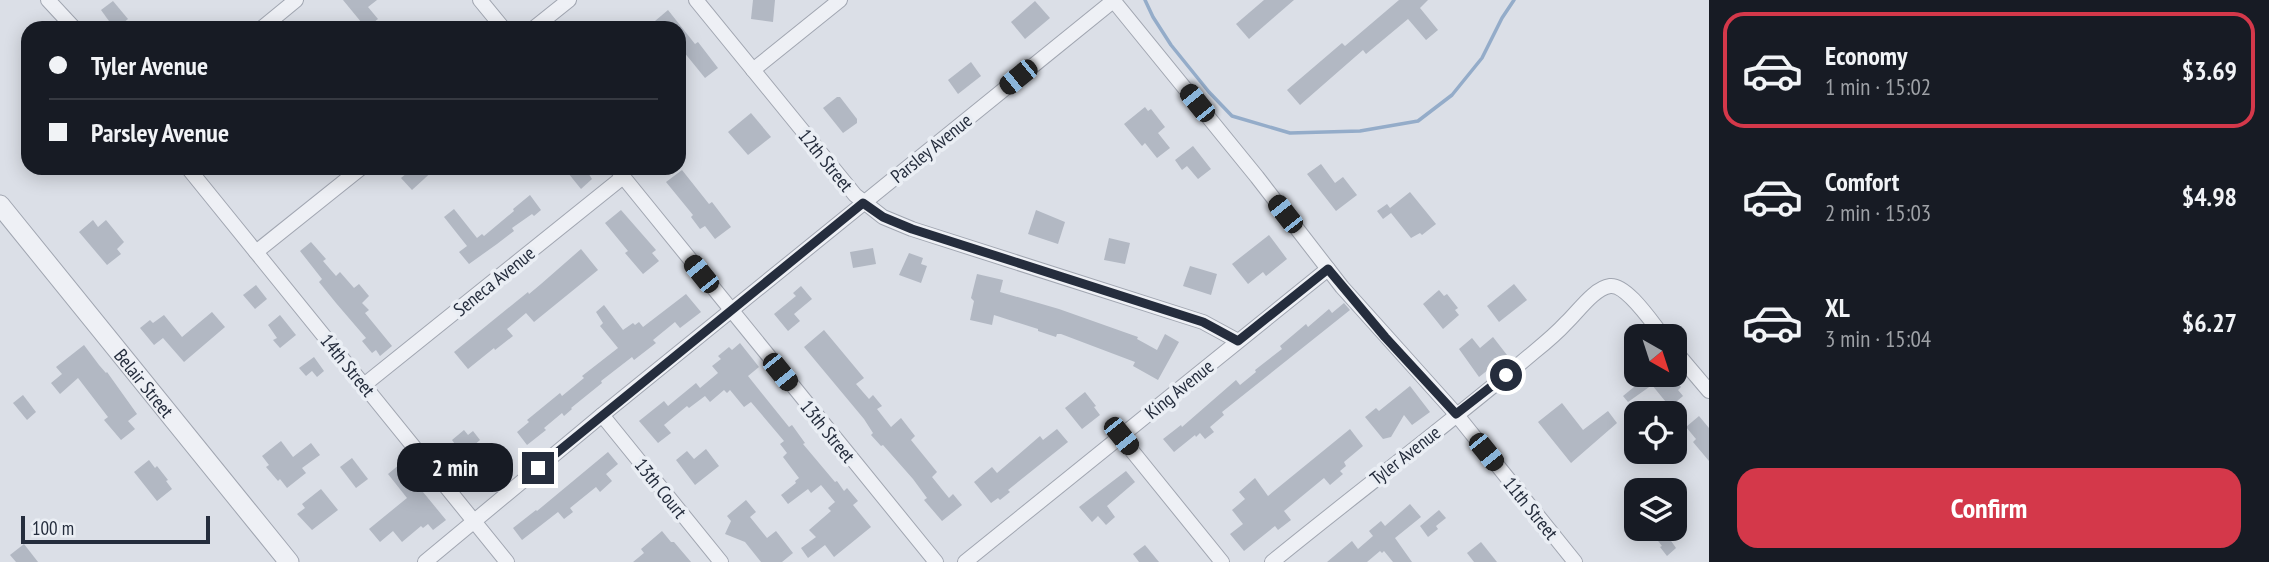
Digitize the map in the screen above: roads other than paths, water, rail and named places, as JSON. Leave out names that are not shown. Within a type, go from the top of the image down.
[{"type":"street","points":[[48,0],[68,21]]},
{"type":"street","points":[[270,21],[296,0]]},
{"type":"street","points":[[480,0],[497,21]]},
{"type":"street","points":[[543,21],[569,0]]},
{"type":"street","name":"12th Street","points":[[696,0],[824,158],[863,203],[883,217],[912,229],[1203,322],[1238,341]]},
{"type":"street","points":[[753,70],[841,0]]},
{"type":"street","name":"11th Street","points":[[1113,0],[1218,119],[1328,269],[1385,337],[1456,414],[1575,562]]},
{"type":"street","name":"Parsley Avenue","points":[[425,562],[1113,0]]},
{"type":"street","name":"14th Street","points":[[194,175],[507,562]]},
{"type":"street","points":[[256,252],[352,175]]},
{"type":"street","name":"Seneca Avenue","points":[[364,385],[616,175]]},
{"type":"street","name":"13th Street","points":[[622,175],[936,562]]},
{"type":"street","name":"Belair Street","points":[[0,205],[289,562]]},
{"type":"street","name":"King Avenue","points":[[965,562],[1328,269]]},
{"type":"street","name":"Tyler Avenue","points":[[1272,562],[1538,348],[1587,300],[1608,286],[1623,290],[1653,324]]},
{"type":"street","points":[[1687,365],[1709,391]]},
{"type":"street","name":"13th Court","points":[[602,415],[721,562]]},
{"type":"street","points":[[1121,436],[1222,562]]},
{"type":"waterway","points":[[1145,0],[1171,45],[1232,116],[1290,133],[1360,131],[1418,121],[1452,95],[1482,58],[1514,0]]}]
